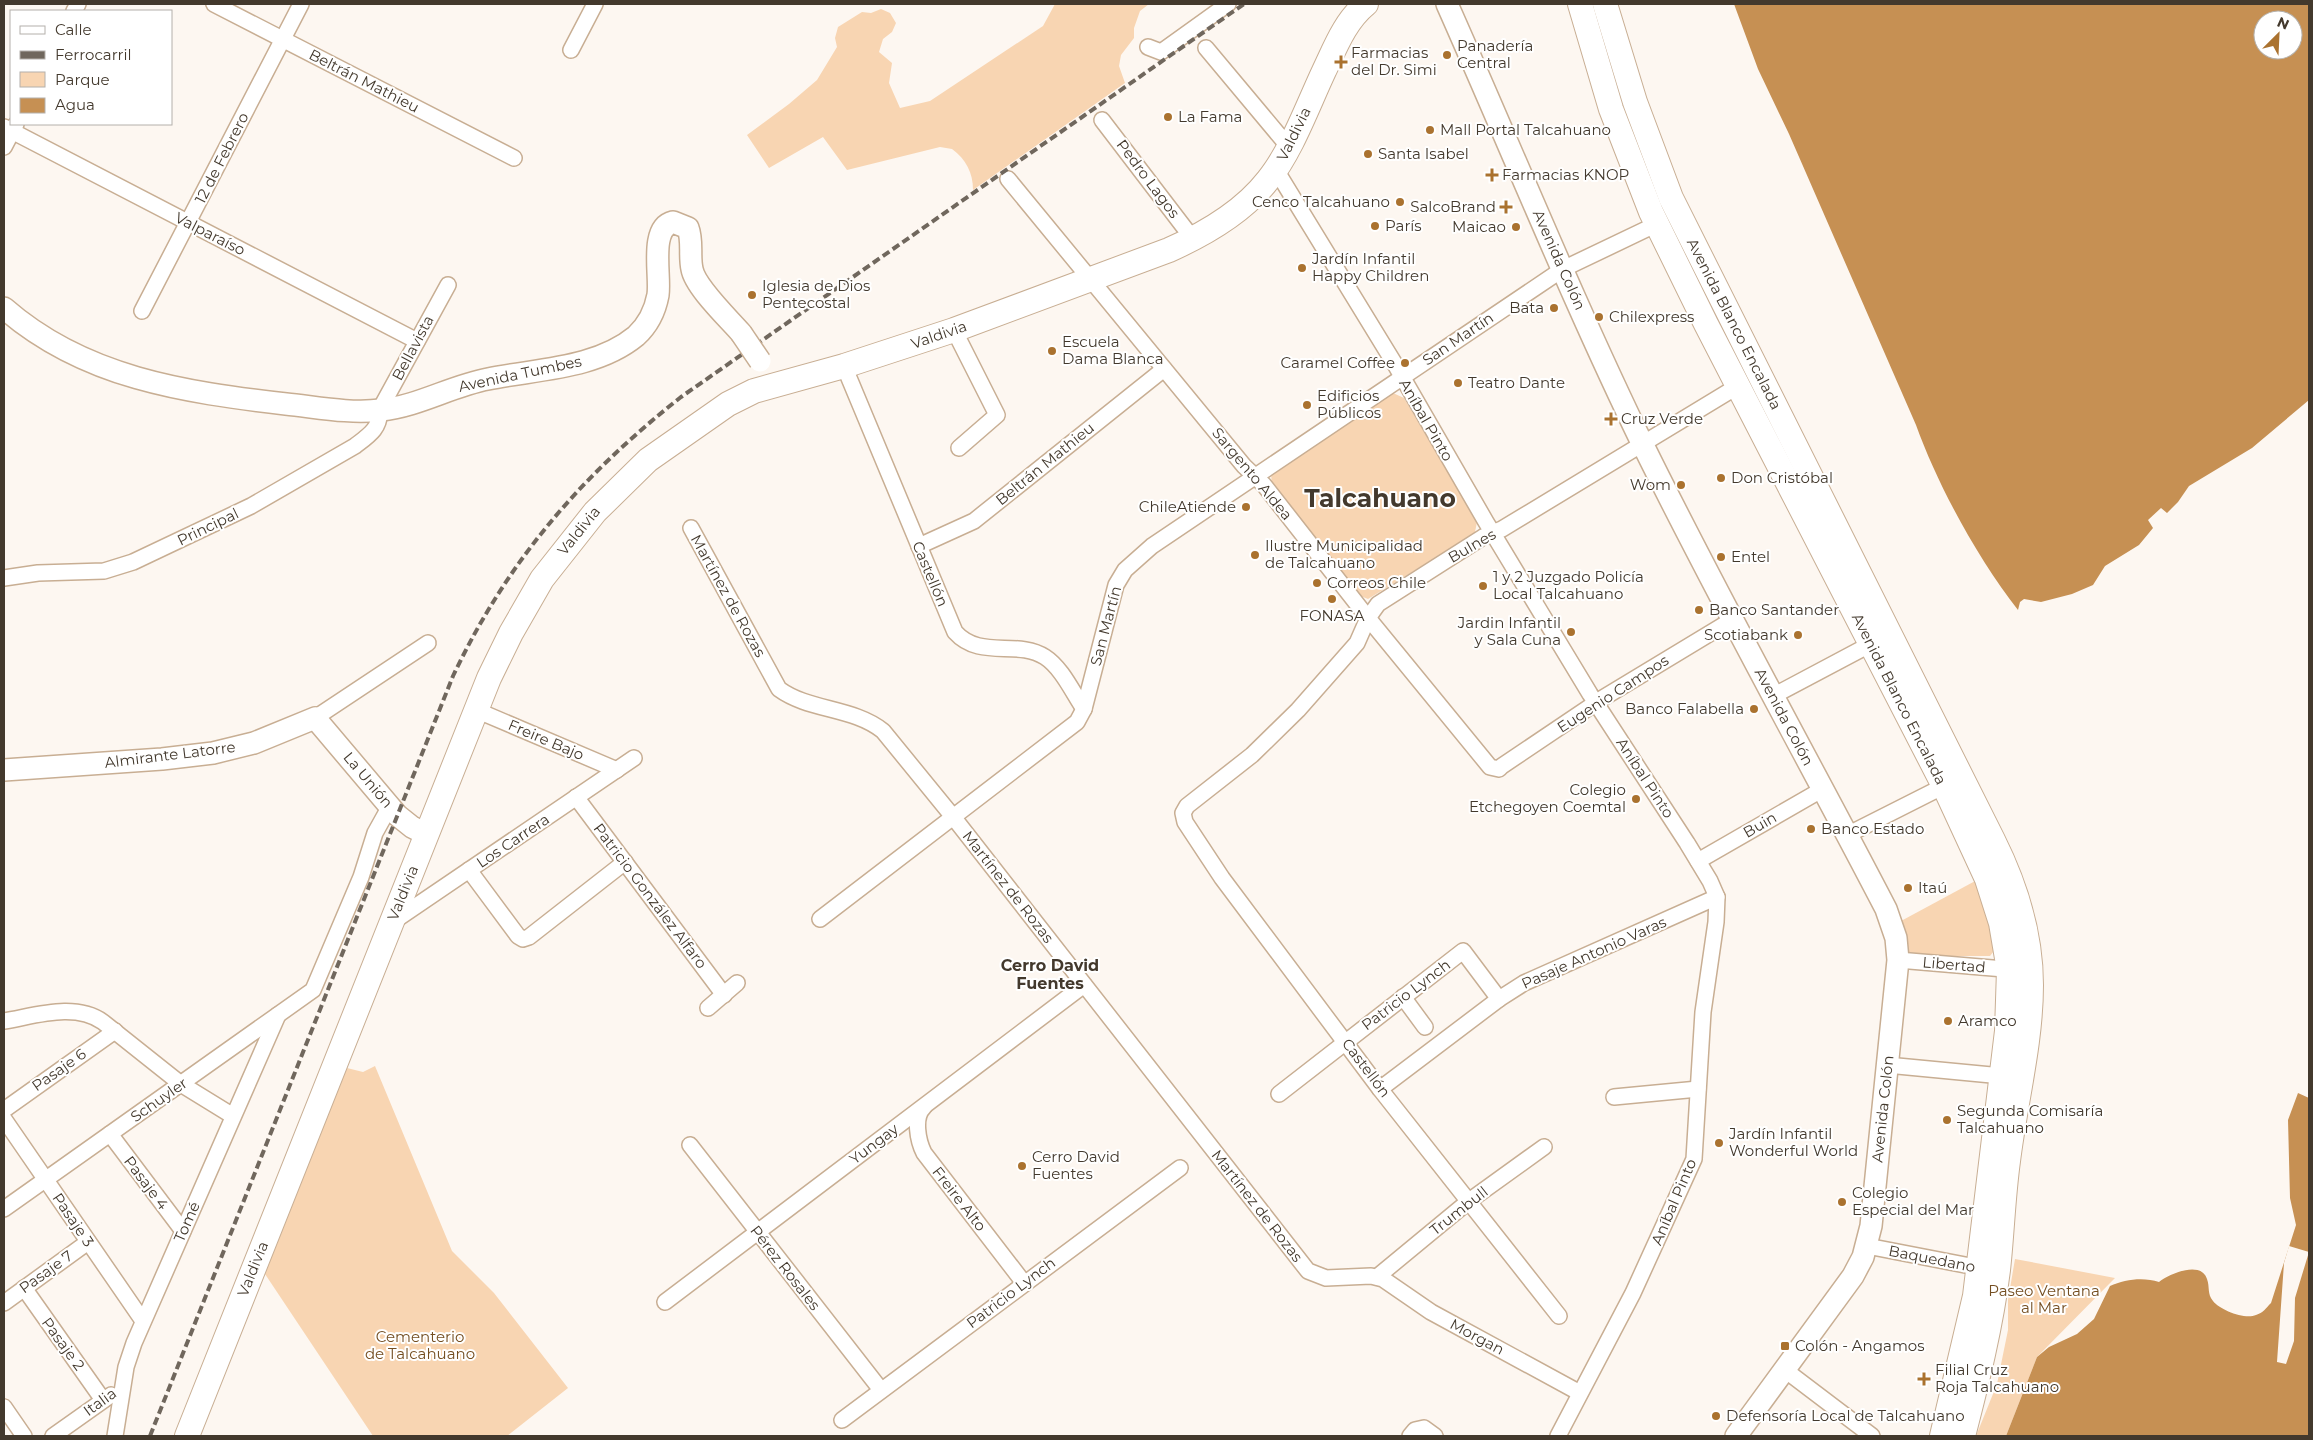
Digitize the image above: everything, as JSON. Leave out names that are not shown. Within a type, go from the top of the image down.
[{"type":"main road","name":"Valdivia","points":[[187,1436],[390,923],[499,656],[530,599],[551,566],[595,512],[636,470],[678,438],[754,391],[844,366],[954,330],[1090,280],[1193,239],[1252,198],[1276,170],[1346,28],[1366,4]]},
{"type":"main road","name":"Avenida Colón","points":[[1447,4],[1563,269],[1642,442],[1732,620],[1847,835],[1890,919],[1896,938],[1898,960],[1871,1226],[1867,1246],[1852,1276],[1736,1436]]},
{"type":"main road","name":"Avenida Blanco Encalada","points":[[1580,4],[1610,109],[1631,165],[1657,224],[1871,644],[1950,776]]},
{"type":"main road","name":"Avenida Blanco Encalada","points":[[1605,4],[1621,60],[1656,162],[1686,229],[1900,657],[1950,776],[1966,832],[1994,899],[2003,932],[2023,964],[2030,999],[2008,1162],[1988,1270],[1969,1329],[1942,1436]]},
{"type":"main road","name":"Avenida Tumbes","points":[[4,308],[44,339],[77,357],[110,370],[158,384],[231,397],[322,408],[379,411],[408,406],[467,383],[590,360],[626,343],[643,329],[655,307],[659,286],[658,240],[664,227],[673,222],[688,228],[690,234],[691,268],[697,282],[741,333],[775,386]]},
{"type":"main road","points":[[1657,224],[1669,224],[1686,229]]},
{"type":"main road","points":[[1738,386],[1748,376],[1754,363]]},
{"type":"main road","points":[[1871,644],[1900,657]]},
{"type":"main road","name":"Almirante Latorre","points":[[4,770],[162,759],[213,753],[254,743],[315,718]]},
{"type":"main road","name":"La Unión","points":[[315,718],[404,821],[426,834]]},
{"type":"main road","name":"Avenida Blanco Encalada","points":[[1963,1436],[1979,1369],[2002,1076],[2010,1001],[2023,964]]},
{"type":"street","name":"Beltrán Mathieu","points":[[214,4],[514,158]]},
{"type":"street","name":"12 de Febrero","points":[[142,311],[301,4]]},
{"type":"street","points":[[571,50],[595,4]]},
{"type":"street","points":[[1148,47],[1160,52],[1228,4]]},
{"type":"street","points":[[1206,48],[1288,146]]},
{"type":"street","name":"Pedro Lagos","points":[[1102,120],[1193,239]]},
{"type":"street","points":[[4,147],[10,128]]},
{"type":"street","name":"Valparaíso","points":[[10,128],[417,342]]},
{"type":"street","name":"Aníbal Pinto","points":[[1276,170],[1402,377],[1492,533],[1596,704],[1698,861],[1717,897],[1716,922],[1703,1012],[1696,1145],[1691,1167],[1633,1293],[1558,1436]]},
{"type":"street","name":"Sargento Aldea","points":[[1008,179],[1164,369],[1264,485],[1368,618],[1487,764],[1494,769]]},
{"type":"street","name":"San Martín","points":[[820,920],[1080,719],[1120,577],[1157,542],[1580,258],[1657,224]]},
{"type":"street","name":"Bellavista","points":[[379,411],[448,285]]},
{"type":"street","points":[[954,330],[997,415],[959,448]]},
{"type":"street","name":"Castellón","points":[[844,366],[952,627],[959,636],[979,647],[1026,650],[1043,656],[1054,665],[1084,709]]},
{"type":"street","name":"Beltrán Mathieu","points":[[919,546],[974,521],[1164,369]]},
{"type":"street","name":"Bulnes","points":[[1183,814],[1188,806],[1252,756],[1287,723],[1357,643],[1368,618],[1378,604],[1482,537],[1492,533],[1738,386]]},
{"type":"street","name":"Principal","points":[[4,578],[38,572],[104,571],[133,562],[251,506],[321,468],[370,435],[377,426],[379,411]]},
{"type":"street","name":"Martínez de Rozas","points":[[691,528],[779,689],[791,697],[875,724],[883,731],[954,818],[1308,1271],[1326,1278],[1377,1277]]},
{"type":"street","name":"Eugenio Campos","points":[[1494,769],[1502,766],[1596,704],[1732,620]]},
{"type":"street","name":"Almirante Latorre","points":[[315,718],[428,643]]},
{"type":"street","points":[[1774,696],[1871,644]]},
{"type":"street","name":"Freire Bajo","points":[[476,710],[617,770]]},
{"type":"street","name":"Los Carrera","points":[[390,923],[634,758]]},
{"type":"street","points":[[1847,835],[1950,776]]},
{"type":"street","name":"Buin","points":[[1698,861],[1823,789]]},
{"type":"street","name":"Patricio González Alfaro","points":[[576,798],[724,994]]},
{"type":"street","name":"Schuyler","points":[[4,1209],[313,990],[360,877],[375,833],[390,806]]},
{"type":"street","name":"Castellón","points":[[1183,814],[1185,822],[1222,878],[1380,1089],[1559,1316]]},
{"type":"street","points":[[469,870],[518,936],[523,939],[529,938],[625,862]]},
{"type":"street","name":"Pasaje Antonio Varas","points":[[1380,1089],[1499,999],[1544,973],[1574,962],[1717,897]]},
{"type":"street","name":"Patricio Lynch","points":[[1279,1094],[1463,951],[1499,999]]},
{"type":"street","name":"Libertad","points":[[1898,960],[2023,964]]},
{"type":"street","points":[[708,1008],[737,983]]},
{"type":"street","name":"Yungay","points":[[665,1302],[1084,985]]},
{"type":"street","points":[[1403,997],[1425,1027]]},
{"type":"street","points":[[4,1021],[81,1011],[96,1017],[181,1084],[233,1116]]},
{"type":"street","name":"Tomé","points":[[115,1436],[129,1357],[279,1014]]},
{"type":"street","name":"Pasaje 6","points":[[4,1110],[115,1031]]},
{"type":"street","points":[[1888,1065],[2002,1076]]},
{"type":"street","points":[[1614,1097],[1698,1089]]},
{"type":"street","name":"Freire Alto","points":[[924,1106],[920,1110],[917,1124],[924,1153],[1024,1283]]},
{"type":"street","name":"Pasaje 3","points":[[4,1119],[144,1320]]},
{"type":"street","name":"Pasaje 4","points":[[110,1134],[183,1231]]},
{"type":"street","name":"Pérez Rosales","points":[[690,1145],[880,1390]]},
{"type":"street","name":"Trumbull","points":[[1377,1277],[1469,1201],[1544,1147]]},
{"type":"street","name":"Patricio Lynch","points":[[842,1420],[1180,1168]]},
{"type":"street","name":"Pasaje 7","points":[[4,1303],[88,1242]]},
{"type":"street","name":"Baquedano","points":[[1867,1246],[1988,1270]]},
{"type":"street","name":"Morgan","points":[[1377,1277],[1390,1283],[1431,1312],[1462,1330],[1580,1393]]},
{"type":"street","name":"Pasaje 2","points":[[24,1288],[104,1400]]},
{"type":"street","points":[[1785,1370],[1872,1436]]},
{"type":"street","name":"Italia","points":[[53,1436],[123,1386]]},
{"type":"street","points":[[4,1407],[24,1436]]},
{"type":"street","points":[[1415,1432],[1428,1429],[1435,1436]]},
{"type":"green space","points":[[1055,4],[1149,4],[1140,11],[1134,28],[1134,38],[1121,55],[1119,66],[1125,83],[973,190],[972,178],[968,167],[952,149],[940,147],[847,170],[823,137],[769,168],[747,135],[789,104],[817,80],[837,47],[835,38],[838,27],[862,12],[871,13],[881,9],[890,13],[896,23],[892,32],[883,39],[879,52],[892,63],[889,83],[900,108],[930,101],[1043,26]]},
{"type":"green space","points":[[1393,393],[1404,398],[1477,522],[1475,532],[1471,536],[1368,599],[1358,595],[1272,485],[1271,474]]},
{"type":"green space","points":[[1977,880],[1997,947],[1990,956],[1906,956],[1901,921]]},
{"type":"green space","name":"Cementerio de Talcahuano","points":[[375,1066],[452,1251],[494,1293],[568,1388],[507,1436],[373,1436],[265,1274],[347,1068],[363,1072]]},
{"type":"green space","name":"Paseo Ventana al Mar","points":[[2015,1259],[2115,1278],[2037,1357],[2006,1436],[1976,1436],[1997,1384],[2008,1330],[2008,1300]]},
{"type":"water","points":[[1734,4],[2309,4],[2309,400],[2252,448],[2189,486],[2178,502],[2167,513],[2161,508],[2148,520],[2153,528],[2139,545],[2105,566],[2093,585],[2072,594],[2041,602],[2024,599],[2020,602],[2018,610],[1988,568],[1947,497],[1789,134],[1758,69]]},
{"type":"water","points":[[2298,1093],[2309,1098],[2309,1436],[2006,1436],[2037,1357],[2049,1347],[2077,1334],[2094,1319],[2110,1286],[2134,1280],[2159,1282],[2170,1275],[2192,1269],[2204,1273],[2211,1298],[2216,1304],[2227,1311],[2251,1316],[2261,1313],[2271,1303],[2296,1225],[2290,1198],[2288,1120]]},
{"type":"pier","points":[[2289,1246],[2309,1252],[2295,1298],[2294,1341],[2286,1364],[2277,1362],[2284,1263]]},
{"type":"railway","points":[[150,1436],[453,676],[474,634],[523,558],[579,489],[645,427],[681,397],[1244,4]]},
{"type":"place","name":"Panadería Central","points":[[1447,55]]},
{"type":"place","name":"Farmacias del Dr. Simi","points":[[1341,62]]},
{"type":"place","name":"La Fama","points":[[1168,117]]},
{"type":"place","name":"Mall Portal Talcahuano","points":[[1430,130]]},
{"type":"place","name":"Santa Isabel","points":[[1368,154]]},
{"type":"place","name":"Farmacias KNOP","points":[[1492,175]]},
{"type":"place","name":"Cenco Talcahuano","points":[[1400,202]]},
{"type":"place","name":"SalcoBrand","points":[[1506,207]]},
{"type":"place","name":"París","points":[[1375,226]]},
{"type":"place","name":"Maicao","points":[[1516,227]]},
{"type":"place","name":"Jardín Infantil Happy Children","points":[[1302,268]]},
{"type":"place","name":"Iglesia de Dios Pentecostal","points":[[752,295]]},
{"type":"place","name":"Bata","points":[[1554,308]]},
{"type":"place","name":"Chilexpress","points":[[1599,317]]},
{"type":"place","name":"Escuela Dama Blanca","points":[[1052,351]]},
{"type":"place","name":"Caramel Coffee","points":[[1405,363]]},
{"type":"place","name":"Teatro Dante","points":[[1458,383]]},
{"type":"place","name":"Edificios Públicos","points":[[1307,405]]},
{"type":"place","name":"Cruz Verde","points":[[1611,419]]},
{"type":"place","name":"Don Cristóbal","points":[[1721,478]]},
{"type":"place","name":"Wom","points":[[1681,485]]},
{"type":"place","name":"ChileAtiende","points":[[1246,507]]},
{"type":"place","name":"Ilustre Municipalidad de Talcahuano","points":[[1255,555]]},
{"type":"place","name":"Entel","points":[[1721,557]]},
{"type":"place","name":"Correos Chile","points":[[1317,583]]},
{"type":"place","name":"1 y 2 Juzgado Policía Local Talcahuano","points":[[1483,586]]},
{"type":"place","name":"FONASA","points":[[1332,599]]},
{"type":"place","name":"Banco Santander","points":[[1699,610]]},
{"type":"place","name":"Jardin Infantil y Sala Cuna","points":[[1571,632]]},
{"type":"place","name":"Scotiabank","points":[[1798,635]]},
{"type":"place","name":"Banco Falabella","points":[[1754,709]]},
{"type":"place","name":"Colegio Etchegoyen Coemtal","points":[[1636,799]]},
{"type":"place","name":"Banco Estado","points":[[1811,829]]},
{"type":"place","name":"Itaú","points":[[1908,888]]},
{"type":"place","name":"Aramco","points":[[1948,1021]]},
{"type":"place","name":"Segunda Comisaría Talcahuano","points":[[1947,1120]]},
{"type":"place","name":"Jardín Infantil Wonderful World","points":[[1719,1143]]},
{"type":"place","name":"Cerro David Fuentes","points":[[1022,1166]]},
{"type":"place","name":"Colegio Especial del Mar","points":[[1842,1202]]},
{"type":"place","name":"Colón - Angamos","points":[[1785,1346]]},
{"type":"place","name":"Filial Cruz Roja Talcahuano","points":[[1924,1379]]},
{"type":"place","name":"Defensoría Local de Talcahuano","points":[[1716,1416]]},
{"type":"district","name":"Talcahuano","points":[[1380,498]]},
{"type":"district","name":"Cerro David Fuentes","points":[[1050,974]]}]
